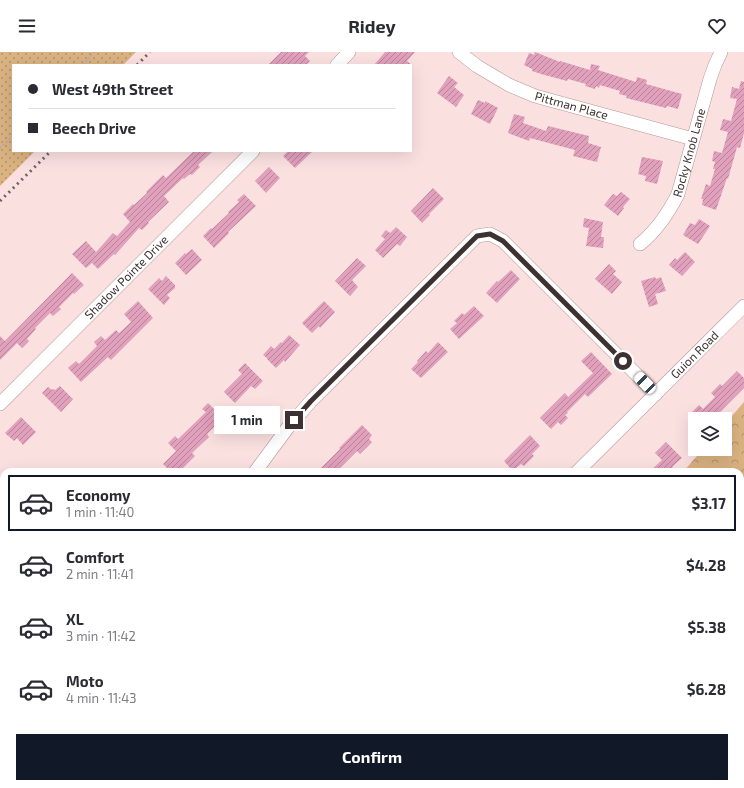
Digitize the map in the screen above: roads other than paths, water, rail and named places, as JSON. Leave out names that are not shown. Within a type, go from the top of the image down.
[{"type":"street","points":[[337,64],[349,52]]},
{"type":"street","name":"Pittman Place","points":[[459,52],[476,66],[509,85],[536,96],[693,140]]},
{"type":"street","name":"Rocky Knob Lane","points":[[640,244],[664,219],[680,189],[710,79],[721,52]]},
{"type":"street","name":"Shadow Pointe Drive","points":[[0,404],[252,152]]},
{"type":"street","points":[[258,468],[286,430],[311,401],[477,236],[490,234],[503,241],[656,394]]},
{"type":"street","name":"Guion Road","points":[[581,468],[744,306]]},
{"type":"railway","points":[[138,64],[150,52]]},
{"type":"railway","points":[[0,201],[50,152]]}]
